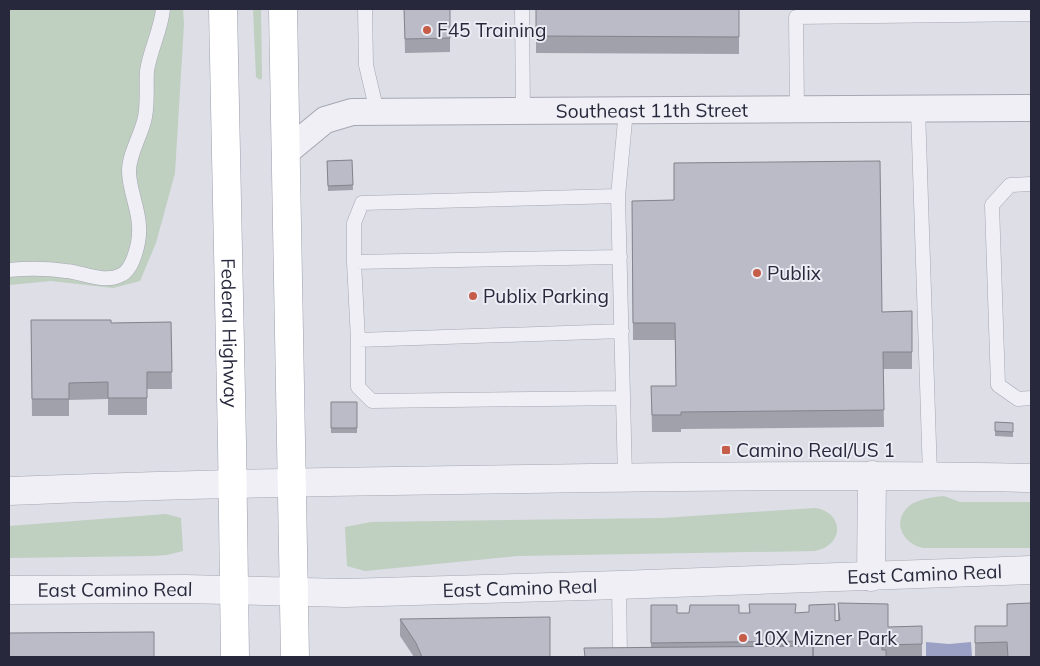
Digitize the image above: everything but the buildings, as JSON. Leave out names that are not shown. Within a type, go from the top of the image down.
[{"type":"main road","name":"Federal Highway","points":[[222,9],[235,657]]},
{"type":"main road","points":[[283,9],[295,657]]},
{"type":"street","name":"Southeast 11th Street","points":[[285,153],[325,120],[352,112],[1031,108]]},
{"type":"street","points":[[9,490],[233,483],[626,477],[872,475],[1031,478]]},
{"type":"street","points":[[871,577],[872,475]]},
{"type":"street","name":"East Camino Real","points":[[9,590],[234,590],[345,593],[871,577],[1031,570]]},
{"type":"lane","points":[[9,270],[39,268],[109,278],[121,276],[129,269],[134,258],[139,227],[129,171],[146,116],[147,72],[163,9]]},
{"type":"lane","points":[[365,9],[366,65],[376,112]]},
{"type":"lane","points":[[522,9],[523,111]]},
{"type":"lane","points":[[797,109],[796,17],[1031,14]]},
{"type":"lane","points":[[918,109],[930,476]]},
{"type":"lane","points":[[626,110],[618,196],[626,477]]},
{"type":"lane","points":[[1031,184],[1010,185],[992,205],[998,385],[1018,399],[1031,398]]},
{"type":"lane","points":[[618,196],[362,203],[354,223],[354,262],[358,340],[358,387],[372,400],[623,398]]},
{"type":"lane","points":[[354,262],[620,257]]},
{"type":"lane","points":[[358,340],[622,331]]},
{"type":"lane","points":[[619,585],[620,657]]},
{"type":"green space","points":[[9,9],[183,9],[184,24],[175,173],[156,243],[140,281],[113,288],[51,281],[9,285]]},
{"type":"green space","points":[[253,9],[261,9],[262,78],[260,80],[256,77]]},
{"type":"green space","points":[[944,496],[960,502],[1031,502],[1031,548],[923,548],[916,546],[902,532],[900,525],[904,512],[909,506],[917,502]]},
{"type":"green space","points":[[815,508],[825,511],[831,516],[836,522],[837,529],[836,536],[832,542],[825,548],[815,551],[517,556],[365,571],[347,566],[345,527],[371,522],[663,518]]},
{"type":"green space","points":[[166,514],[181,518],[183,551],[152,556],[9,558],[9,526]]},
{"type":"water","points":[[926,642],[949,644],[971,642],[972,657],[926,657]]},
{"type":"place","name":"F45 Training","points":[[427,30]]},
{"type":"place","name":"Publix","points":[[757,273]]},
{"type":"place","name":"Publix Parking","points":[[473,296]]},
{"type":"place","name":"Camino Real/US 1","points":[[726,450]]},
{"type":"place","name":"10X Mizner Park","points":[[743,638]]}]
